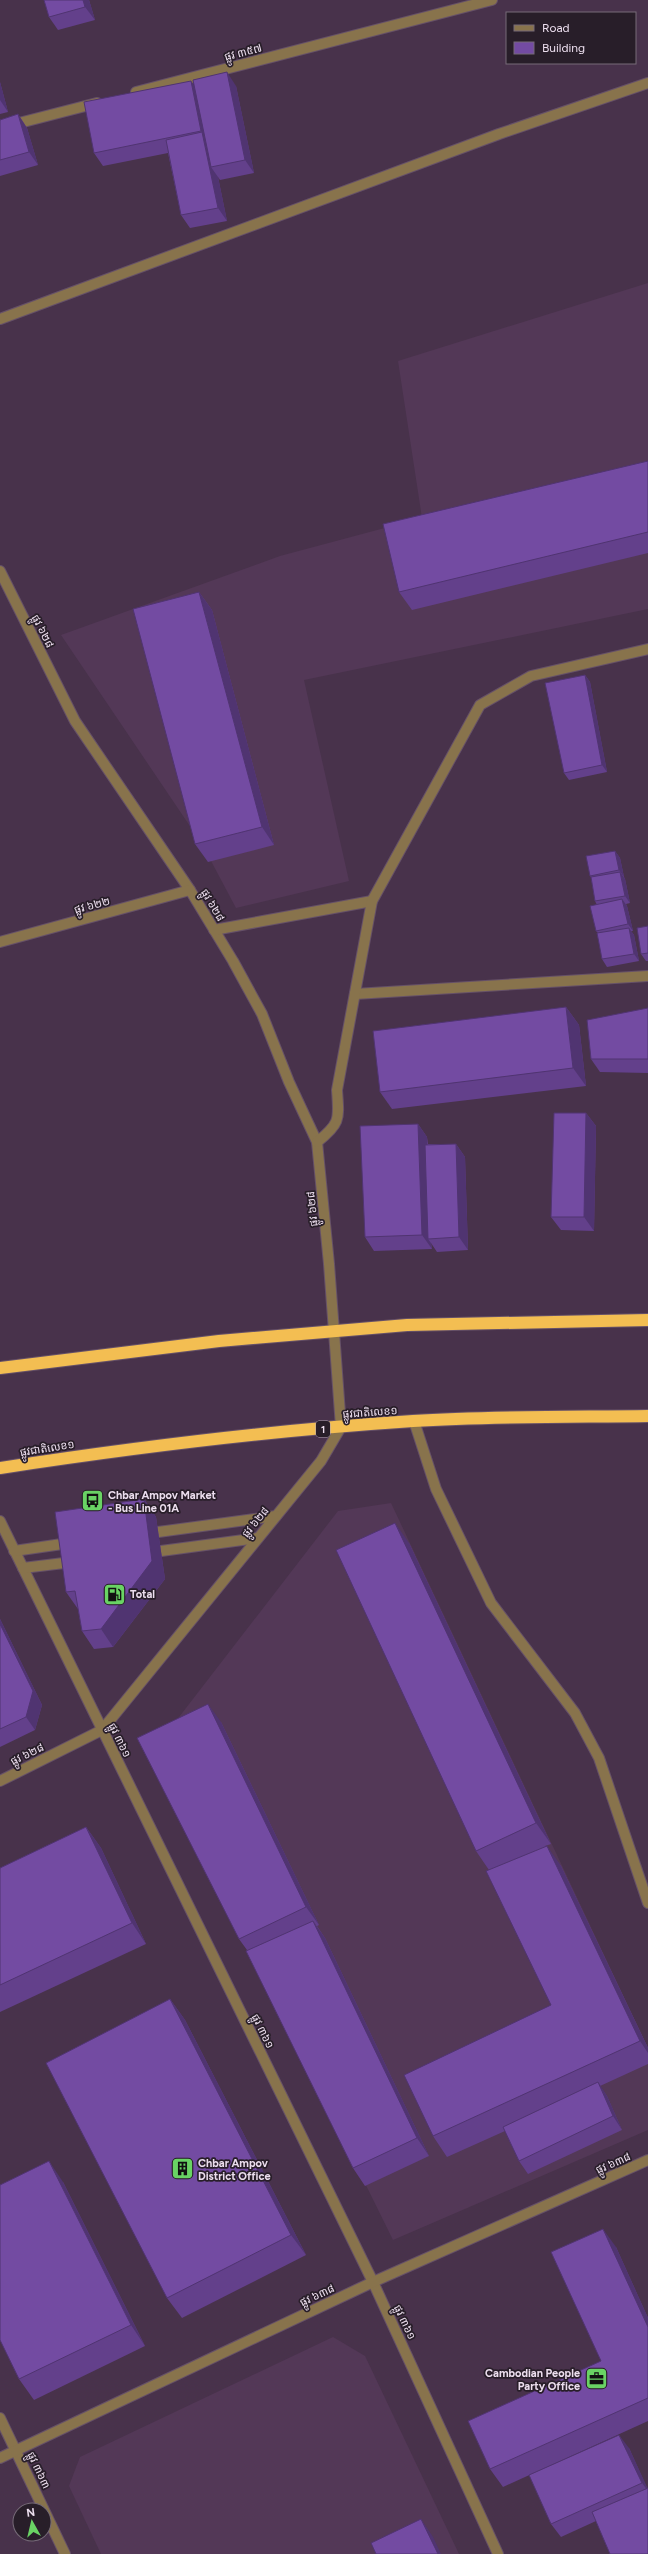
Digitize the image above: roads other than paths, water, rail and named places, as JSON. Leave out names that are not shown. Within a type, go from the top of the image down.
[{"type":"highway","points":[[0,1368],[219,1341],[415,1325],[648,1320]]},
{"type":"highway","name":"ផ្លូវជាតិលេខ១","points":[[0,1468],[104,1452],[341,1427],[414,1421],[648,1416]]},
{"type":"street","name":"ផ្លូវ ៣៥៧","points":[[123,96],[492,0]]},
{"type":"street","points":[[0,319],[492,136],[648,83]]},
{"type":"street","points":[[0,128],[108,100]]},
{"type":"street","name":"ផ្លូវ ៦២៨","points":[[0,572],[75,720],[190,890],[262,1014],[289,1082],[317,1142],[341,1427],[321,1461],[102,1730],[0,1781]]},
{"type":"street","points":[[317,1142],[332,1130],[338,1116],[337,1090],[372,901],[480,705],[531,676],[648,649]]},
{"type":"street","name":"ផ្លូវ ៦២២","points":[[0,942],[190,890]]},
{"type":"street","points":[[214,930],[372,901]]},
{"type":"street","points":[[355,994],[648,976]]},
{"type":"street","points":[[414,1421],[436,1489],[457,1537],[491,1603],[575,1713],[599,1758],[648,1904]]},
{"type":"street","points":[[158,1532],[276,1516]]},
{"type":"street","name":"ផ្លូវ ៣៦១","points":[[0,1521],[373,2282],[498,2554]]},
{"type":"street","points":[[161,1551],[258,1538]]},
{"type":"street","points":[[14,1550],[69,1543]]},
{"type":"street","points":[[23,1568],[72,1562]]},
{"type":"street","name":"ផ្លូវ ៦៣៨","points":[[0,2458],[373,2282],[648,2160]]},
{"type":"street","name":"ផ្លូវ ៣៦៣","points":[[0,2418],[65,2554]]},
{"type":"place","name":"Chbar Ampov Market - Bus Line 01A","points":[[93,1501]]},
{"type":"place","name":"Total","points":[[115,1594]]},
{"type":"place","name":"Chbar Ampov District Office","points":[[183,2169]]},
{"type":"place","name":"Cambodian People Party Office","points":[[596,2379]]}]
